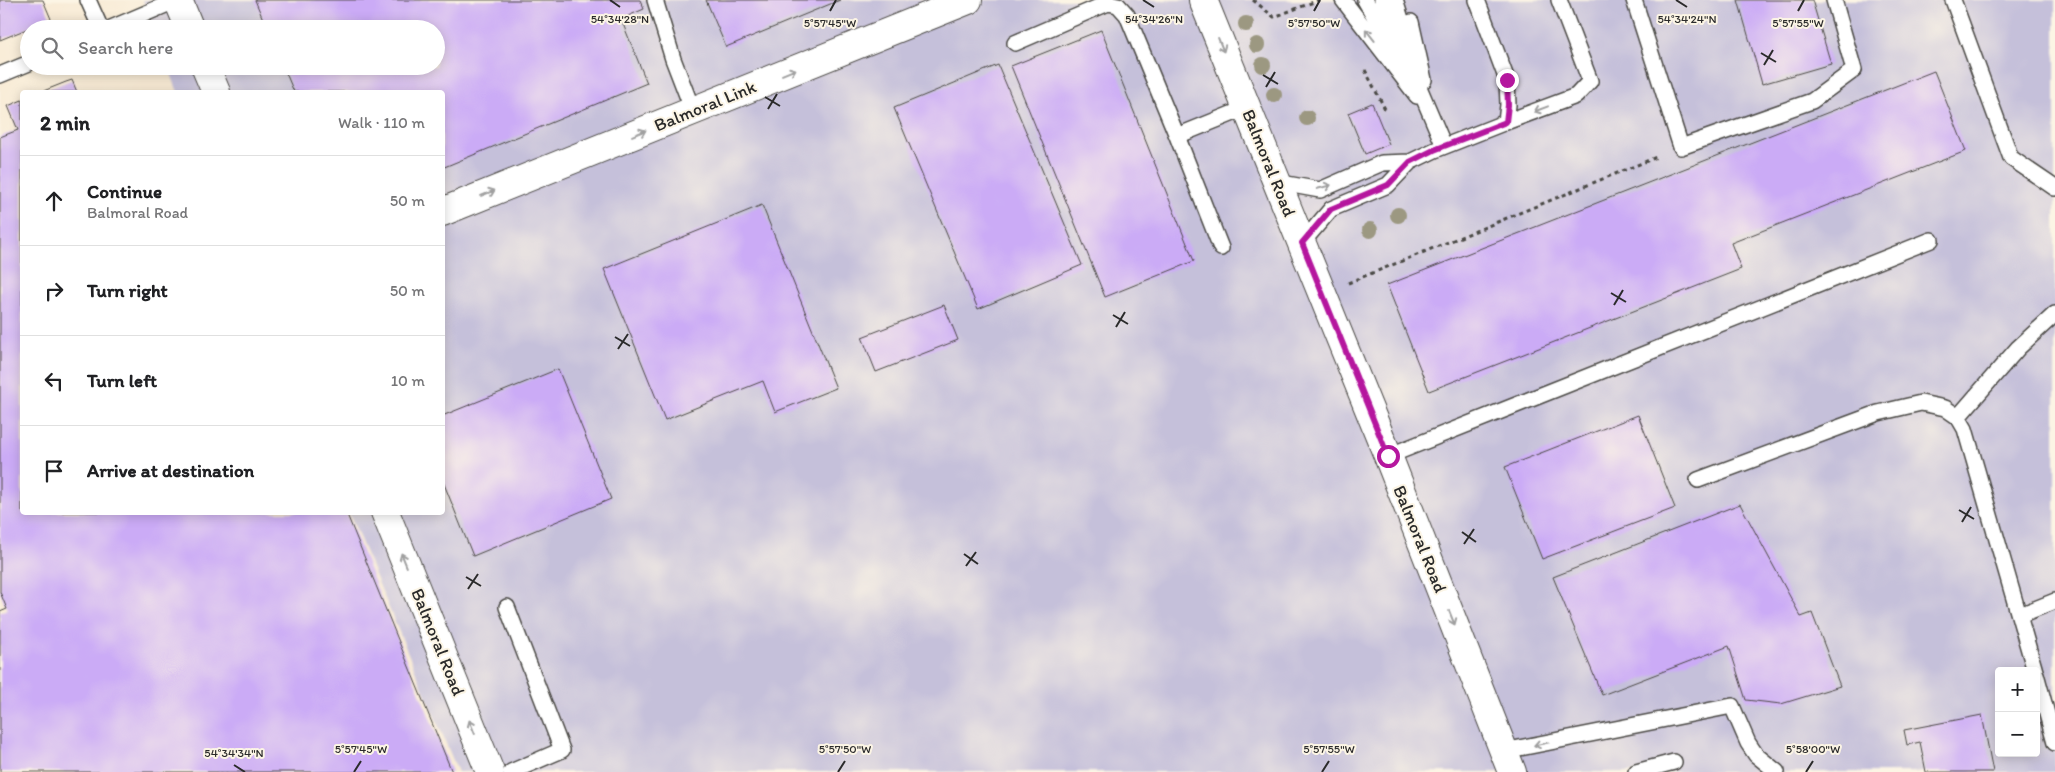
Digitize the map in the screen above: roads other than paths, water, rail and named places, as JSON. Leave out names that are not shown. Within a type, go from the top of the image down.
[{"type":"street","points":[[177,0],[186,20]]},
{"type":"street","name":"Balmoral Link","points":[[445,211],[968,0]]},
{"type":"street","name":"Balmoral Road","points":[[1203,0],[1388,456],[1508,762]]},
{"type":"street","points":[[209,75],[215,90]]},
{"type":"street","name":"Balmoral Road","points":[[386,515],[490,772]]},
{"type":"lane","points":[[88,0],[97,20]]},
{"type":"lane","points":[[130,20],[177,0]]},
{"type":"lane","points":[[655,0],[673,60],[693,111]]},
{"type":"lane","points":[[1343,0],[1432,115]]},
{"type":"lane","points":[[1365,0],[1432,115]]},
{"type":"lane","points":[[1382,0],[1444,146]]},
{"type":"lane","points":[[1395,0],[1432,115]]},
{"type":"lane","points":[[1406,0],[1432,115]]},
{"type":"lane","points":[[1477,0],[1507,80],[1508,105],[1506,122]]},
{"type":"lane","points":[[1302,243],[1331,209],[1388,185],[1410,162],[1444,146],[1576,96],[1590,81],[1559,0]]},
{"type":"lane","points":[[1634,0],[1681,147],[1812,102],[1854,70],[1834,0]]},
{"type":"lane","points":[[1953,0],[2011,158],[2055,188]]},
{"type":"lane","points":[[1015,44],[1108,3],[1118,5],[1127,15],[1178,136],[1221,248]]},
{"type":"lane","points":[[0,75],[20,67]]},
{"type":"lane","points":[[1178,136],[1246,108]]},
{"type":"lane","points":[[1276,182],[1320,190],[1382,163],[1410,162]]},
{"type":"lane","points":[[1388,456],[1931,240]]},
{"type":"lane","points":[[1958,417],[2018,348],[2055,314]]},
{"type":"lane","points":[[1698,480],[1878,413],[1921,403],[1945,408],[1958,417],[1968,437],[2035,667]]},
{"type":"lane","points":[[2020,615],[2055,601]]},
{"type":"lane","points":[[507,607],[562,750],[511,772]]},
{"type":"lane","points":[[2040,687],[2055,743]]},
{"type":"lane","points":[[1508,762],[1578,736],[1732,706],[1748,743],[1756,754],[1777,772]]},
{"type":"lane","points":[[1636,772],[1674,762]]}]
